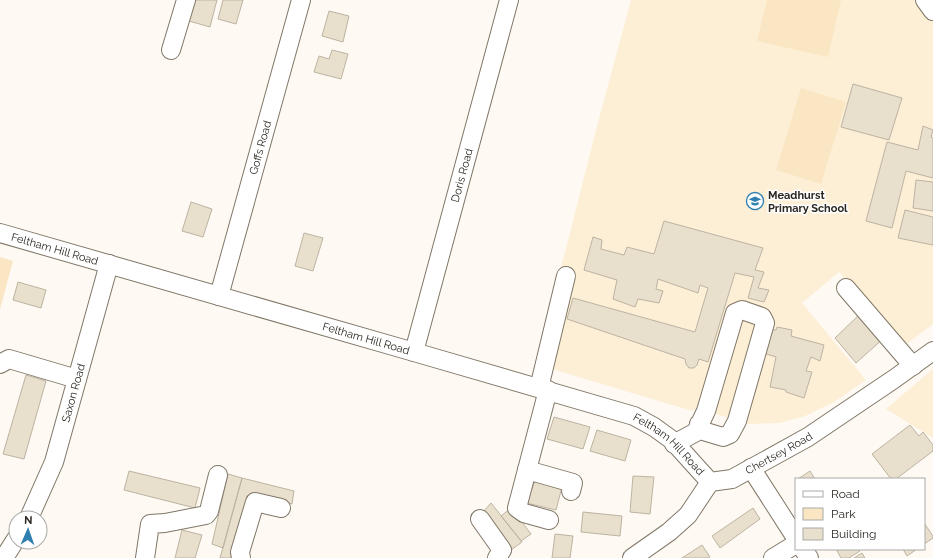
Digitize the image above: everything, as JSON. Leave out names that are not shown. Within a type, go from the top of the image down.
[{"type":"street","points":[[171,50],[186,0]]},
{"type":"street","name":"Goffs Road","points":[[220,296],[301,0]]},
{"type":"street","name":"Doris Road","points":[[414,352],[509,0]]},
{"type":"street","points":[[925,0],[933,11]]},
{"type":"street","name":"Feltham Hill Road","points":[[0,233],[634,416],[654,426],[672,440],[674,444],[710,482]]},
{"type":"street","name":"Saxon Road","points":[[33,510],[54,462],[109,264]]},
{"type":"street","points":[[549,520],[524,513],[517,508],[527,470],[566,276]]},
{"type":"street","points":[[846,288],[913,366]]},
{"type":"street","points":[[674,444],[696,432],[699,424],[706,411],[734,313],[742,310],[762,317],[764,323],[737,421],[730,434],[723,437],[703,431],[699,424]]},
{"type":"street","name":"Chertsey Road","points":[[710,482],[732,479],[808,437],[933,351]]},
{"type":"street","points":[[0,364],[9,359],[77,379]]},
{"type":"street","points":[[751,468],[795,536]]},
{"type":"street","points":[[527,470],[572,483],[571,491]]},
{"type":"street","points":[[145,558],[150,524],[165,523],[206,514],[209,511],[218,475]]},
{"type":"street","points":[[632,558],[669,532],[688,514],[710,482]]},
{"type":"street","points":[[241,558],[240,552],[255,502],[281,508]]},
{"type":"street","points":[[480,519],[502,550],[497,558]]},
{"type":"street","points":[[773,558],[795,545]]},
{"type":"shaded area","name":"Meadhurst Primary School","points":[[631,0],[933,0],[933,324],[904,346],[839,272],[802,303],[866,380],[834,402],[805,416],[780,423],[749,424],[706,411],[689,410],[555,370],[546,357],[539,355],[596,130]]},
{"type":"shaded area","points":[[933,369],[933,438],[886,409]]},
{"type":"green space","points":[[767,0],[841,0],[828,57],[757,41]]},
{"type":"green space","points":[[801,88],[846,102],[821,184],[776,170]]},
{"type":"green space","points":[[0,257],[13,261],[0,309]]},
{"type":"building","points":[[195,0],[217,0],[210,27],[189,21]]},
{"type":"building","points":[[223,0],[243,0],[236,24],[218,19]]},
{"type":"building","points":[[329,11],[349,16],[343,42],[322,36]]},
{"type":"building","points":[[332,50],[348,54],[341,79],[314,72],[319,56],[329,59]]},
{"type":"building","points":[[853,84],[902,98],[889,140],[841,127]]},
{"type":"building","points":[[923,126],[933,130],[931,137],[933,138],[933,178],[906,171],[892,228],[866,221],[887,142],[918,150]]},
{"type":"building","points":[[916,180],[933,182],[933,211],[913,208]]},
{"type":"building","points":[[191,202],[212,209],[203,237],[182,231]]},
{"type":"building","points":[[905,210],[933,217],[933,245],[898,238]]},
{"type":"building","points":[[664,221],[763,248],[755,270],[764,272],[758,288],[769,290],[764,302],[748,298],[754,277],[735,273],[708,362],[699,359],[694,368],[689,368],[685,359],[567,319],[573,298],[695,332],[708,288],[700,285],[698,293],[658,279],[656,289],[663,291],[659,303],[638,299],[635,307],[613,299],[617,280],[584,270],[593,237],[602,240],[601,249],[624,255],[627,247],[654,254]]},
{"type":"building","points":[[304,233],[323,238],[313,271],[295,266]]},
{"type":"building","points":[[18,282],[46,290],[41,308],[13,300]]},
{"type":"building","points":[[863,311],[885,337],[856,363],[835,338]]},
{"type":"building","points":[[777,327],[792,330],[791,336],[824,345],[820,361],[811,357],[806,371],[812,372],[804,398],[786,392],[786,390],[770,387],[776,357],[760,352],[767,329],[776,330]]},
{"type":"building","points":[[26,375],[46,381],[24,459],[3,454]]},
{"type":"building","points":[[554,417],[590,427],[583,449],[547,439]]},
{"type":"building","points":[[910,425],[919,436],[923,432],[933,445],[933,451],[897,478],[890,478],[872,454]]},
{"type":"building","points":[[597,430],[631,440],[625,461],[590,451]]},
{"type":"building","points":[[129,471],[200,488],[195,508],[124,490]]},
{"type":"building","points":[[810,471],[814,478],[800,478]]},
{"type":"building","points":[[228,474],[242,478],[223,548],[212,544]]},
{"type":"building","points":[[633,476],[654,477],[650,514],[630,512]]},
{"type":"building","points":[[242,478],[294,491],[292,504],[250,494],[233,558],[220,558]]},
{"type":"building","points":[[535,481],[562,487],[556,510],[522,502],[526,489],[531,491]]},
{"type":"building","points":[[491,503],[522,542],[511,550],[483,512]]},
{"type":"building","points":[[511,508],[531,534],[521,541],[501,516]]},
{"type":"building","points":[[753,508],[760,519],[720,548],[712,536]]},
{"type":"building","points":[[583,512],[622,516],[620,536],[581,532]]},
{"type":"building","points":[[925,524],[933,536],[933,538],[925,543]]},
{"type":"building","points":[[182,530],[202,535],[195,558],[175,558]]},
{"type":"building","points":[[555,534],[573,536],[570,558],[552,558]]},
{"type":"building","points":[[702,545],[710,557],[682,558]]},
{"type":"building","points":[[837,550],[860,551],[849,558],[841,558]]},
{"type":"building","points":[[904,550],[916,550],[907,556]]},
{"type":"building","points":[[862,553],[865,558],[854,558]]},
{"type":"place","name":"Meadhurst Primary School","points":[[755,201]]}]
